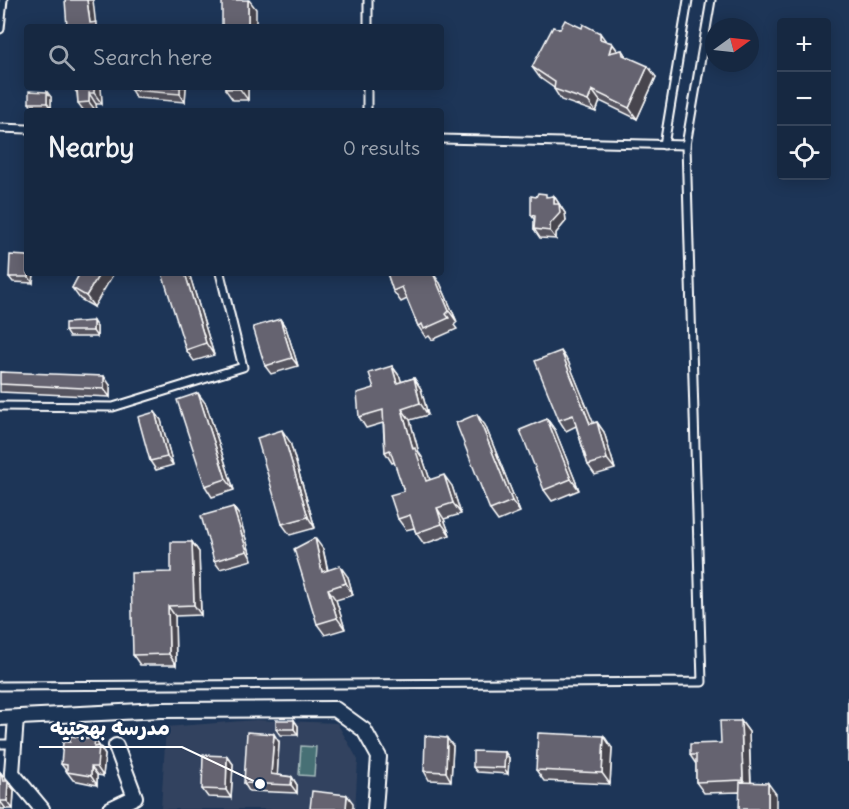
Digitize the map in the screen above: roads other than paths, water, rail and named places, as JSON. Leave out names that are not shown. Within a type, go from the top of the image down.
[{"type":"street","points":[[0,718],[161,710],[335,709],[364,730],[378,757],[375,809]]},
{"type":"street","points":[[16,718],[15,744],[6,773],[42,809]]},
{"type":"street","points":[[114,808],[135,796],[116,746]]},
{"type":"lane","points":[[0,28],[3,0]]},
{"type":"lane","points":[[368,0],[368,24]]},
{"type":"lane","points":[[664,145],[688,0]]},
{"type":"lane","points":[[0,686],[702,682],[686,145],[711,0]]},
{"type":"lane","points":[[367,90],[367,108]]},
{"type":"lane","points":[[0,128],[24,129]]},
{"type":"lane","points":[[444,139],[686,145]]},
{"type":"lane","points":[[0,406],[113,407],[243,367],[221,276]]},
{"type":"lane","points":[[0,744],[15,744]]},
{"type":"place","name":"مدرسه بهجتیه","points":[[260,784]]}]
